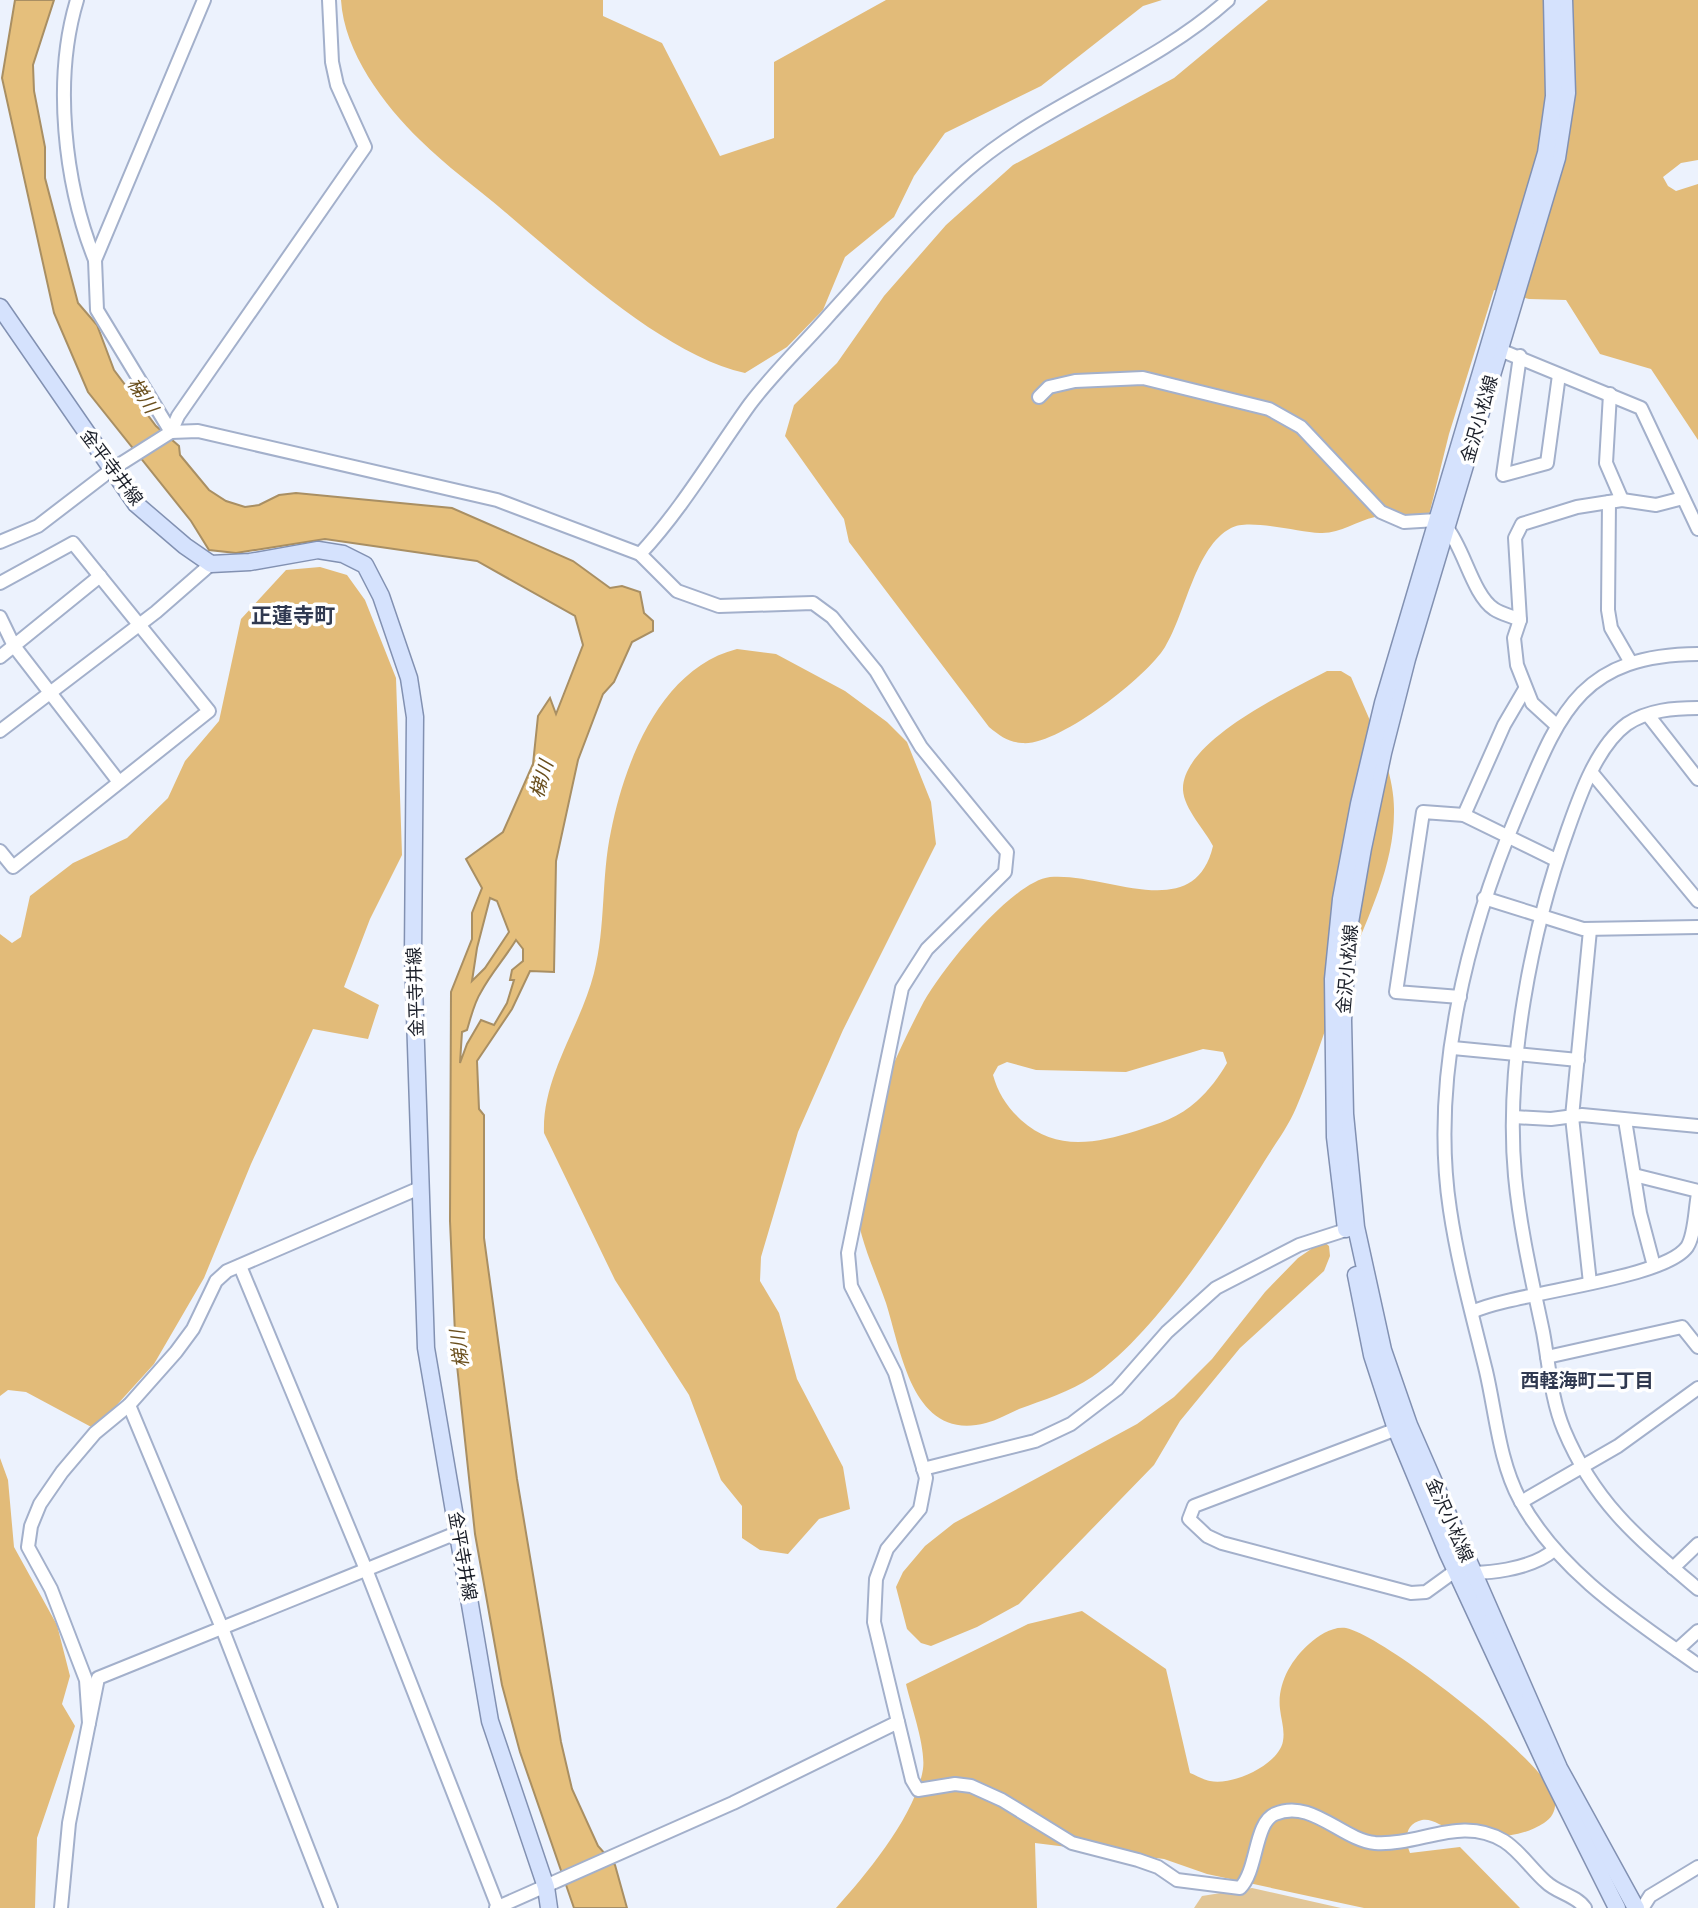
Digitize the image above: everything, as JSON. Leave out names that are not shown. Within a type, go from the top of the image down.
[{"type":"main road","name":"金沢小松線","points":[[1552,0],[1555,69],[1550,134],[1442,524],[1384,753],[1363,848],[1349,934],[1344,1060],[1345,1114],[1351,1228],[1402,1427],[1455,1571],[1617,1908]]},
{"type":"main road","name":"金沢小松線","points":[[1442,524],[1500,350],[1557,158],[1567,93],[1564,0]]},
{"type":"main road","name":"金平寺井線","points":[[0,306],[117,467],[136,504],[185,547],[211,564],[250,562],[318,550],[343,554],[365,565],[381,596],[405,666],[415,717],[413,955],[426,1348],[490,1721],[553,1884],[549,1908]]},
{"type":"main road","name":"金沢小松線","points":[[1402,1427],[1474,1574],[1559,1768],[1636,1908]]},
{"type":"street","points":[[77,0],[70,23],[64,74],[64,109],[75,194],[95,260],[97,310],[171,432]]},
{"type":"street","points":[[95,260],[204,0]]},
{"type":"street","points":[[171,432],[178,416],[365,147],[337,85],[332,62],[329,0]]},
{"type":"street","points":[[640,554],[663,529],[752,401],[901,236],[966,171],[1009,137],[1136,66],[1208,18],[1228,0]]},
{"type":"street","points":[[1500,350],[1641,408],[1698,529]]},
{"type":"street","points":[[1520,356],[1503,475],[1547,463],[1559,375]]},
{"type":"street","points":[[1039,397],[1049,387],[1075,381],[1143,378],[1269,409],[1301,427],[1381,512],[1404,522],[1442,524],[1455,538],[1484,598],[1494,609],[1520,620]]},
{"type":"street","points":[[1610,394],[1606,463],[1615,501],[1608,610],[1611,628],[1630,661]]},
{"type":"street","points":[[0,541],[38,526],[117,467],[171,432],[198,431],[497,500],[640,554],[677,591],[719,606],[813,603],[832,617],[876,671],[921,747],[1007,852],[1004,872],[927,949],[902,989],[848,1253],[851,1286],[895,1373],[926,1478],[920,1509],[887,1549],[876,1579],[874,1622],[912,1780],[918,1790],[955,1784],[971,1786],[1002,1800],[1061,1838],[1158,1867],[1177,1880],[1240,1888],[1248,1880],[1264,1824],[1277,1813],[1299,1812],[1324,1820],[1359,1839],[1375,1843],[1417,1840],[1452,1830],[1484,1832],[1506,1842],[1548,1884],[1585,1908]]},
{"type":"street","points":[[1555,724],[1532,703],[1517,665],[1514,638],[1520,620],[1515,538],[1522,524],[1577,506],[1615,501],[1656,505],[1683,498]]},
{"type":"street","points":[[0,583],[73,544],[209,711],[13,867],[0,851]]},
{"type":"street","points":[[0,731],[139,625],[211,564]]},
{"type":"street","points":[[0,657],[100,576]]},
{"type":"street","points":[[0,617],[14,646],[48,694],[119,782]]},
{"type":"street","points":[[1698,654],[1668,654],[1630,661],[1611,670],[1591,686],[1555,724],[1484,898],[1460,997],[1447,1090],[1446,1169],[1450,1209],[1501,1444],[1521,1502],[1554,1550],[1599,1593],[1698,1665]]},
{"type":"street","points":[[1465,815],[1504,725],[1525,690]]},
{"type":"street","points":[[1698,708],[1671,708],[1626,725],[1609,743],[1574,809],[1556,860],[1541,916],[1517,1054],[1514,1117],[1515,1174],[1525,1254],[1562,1426],[1582,1468],[1633,1535],[1698,1589]]},
{"type":"street","points":[[1648,715],[1698,779]]},
{"type":"street","points":[[1592,773],[1698,901]]},
{"type":"street","points":[[1460,997],[1396,992],[1423,812],[1465,815],[1556,860]]},
{"type":"street","points":[[1484,898],[1590,930],[1698,927]]},
{"type":"street","points":[[1590,930],[1572,1117],[1590,1283]]},
{"type":"street","points":[[1453,1048],[1578,1060]]},
{"type":"street","points":[[1514,1117],[1572,1117],[1698,1126]]},
{"type":"street","points":[[1625,1120],[1654,1266]]},
{"type":"street","points":[[1472,1312],[1491,1303],[1534,1297],[1654,1266],[1678,1255],[1688,1245],[1698,1193],[1634,1175]]},
{"type":"street","points":[[89,1723],[86,1680],[51,1589],[28,1548],[40,1504],[62,1472],[95,1433],[129,1405],[193,1329],[216,1280],[251,1258],[422,1187]]},
{"type":"street","points":[[923,1469],[1035,1441],[1072,1424],[1116,1389],[1167,1332],[1216,1288],[1270,1258],[1351,1228]]},
{"type":"street","points":[[240,1266],[367,1572],[497,1908],[625,1851],[898,1722]]},
{"type":"street","points":[[1547,1357],[1682,1327],[1698,1347]]},
{"type":"street","points":[[1521,1502],[1582,1468],[1698,1388]]},
{"type":"street","points":[[129,1405],[222,1628],[331,1908]]},
{"type":"street","points":[[1402,1427],[1194,1506],[1189,1519],[1207,1536],[1222,1543],[1411,1593],[1426,1592],[1455,1571],[1474,1574],[1544,1559],[1554,1550]]},
{"type":"street","points":[[61,1908],[69,1823],[97,1678],[367,1572],[459,1532]]},
{"type":"street","points":[[1673,1568],[1698,1544]]},
{"type":"street","points":[[1677,1650],[1698,1631]]},
{"type":"street","points":[[1643,1907],[1650,1896],[1698,1867]]},
{"type":"shaded area","points":[[341,0],[603,0],[603,16],[662,43],[720,156],[774,138],[774,62],[886,0],[1162,0],[1143,6],[1041,86],[945,133],[914,176],[894,217],[845,257],[823,310],[787,347],[745,373],[714,363],[682,348],[650,328],[588,282],[430,150],[393,111],[368,76],[350,39]]},
{"type":"shaded area","points":[[1268,0],[1698,0],[1698,160],[1681,163],[1663,177],[1668,186],[1676,191],[1698,184],[1698,440],[1651,369],[1600,354],[1566,300],[1529,299],[1494,290],[1449,434],[1429,515],[1375,517],[1327,533],[1249,524],[1231,528],[1208,550],[1165,647],[1140,675],[1100,708],[1057,734],[1037,741],[1012,741],[989,727],[849,542],[844,519],[785,436],[794,405],[837,363],[884,296],[946,225],[1013,165],[1174,78]]},
{"type":"shaded area","points":[[320,567],[347,575],[365,600],[396,678],[402,855],[370,919],[344,987],[379,1005],[368,1039],[313,1029],[251,1164],[204,1278],[154,1364],[95,1429],[26,1392],[8,1390],[0,1396],[0,934],[12,943],[21,937],[30,896],[73,863],[127,838],[168,798],[185,761],[219,721],[241,619],[286,570]]},
{"type":"shaded area","points":[[737,649],[776,654],[845,691],[887,722],[907,742],[931,802],[936,844],[843,1030],[798,1132],[761,1257],[760,1281],[779,1313],[797,1379],[843,1467],[850,1509],[819,1519],[788,1554],[760,1550],[742,1538],[742,1506],[721,1480],[689,1395],[615,1280],[544,1133],[545,1112],[555,1072],[594,973],[611,831],[617,804],[637,748],[667,696],[687,676],[710,659]]},
{"type":"shaded area","points":[[1327,671],[1341,671],[1351,677],[1372,726],[1390,778],[1394,812],[1393,832],[1379,890],[1293,1115],[1187,1278],[1116,1358],[1075,1387],[990,1422],[961,1425],[942,1419],[926,1407],[905,1368],[886,1303],[861,1234],[856,1206],[859,1170],[871,1122],[890,1073],[921,1007],[959,952],[997,911],[1034,882],[1050,877],[1072,878],[1145,890],[1168,890],[1187,884],[1203,870],[1213,846],[1184,797],[1187,772],[1200,753],[1241,719]],"holes":[[[1203,1049],[1223,1052],[1227,1063],[1210,1088],[1190,1107],[1144,1128],[1120,1136],[1090,1141],[1061,1141],[1034,1130],[1007,1105],[993,1075],[998,1066],[1007,1062],[1036,1070],[1126,1072]]]},
{"type":"shaded area","points":[[1323,1241],[1329,1246],[1330,1256],[1324,1271],[1240,1348],[1180,1421],[1154,1465],[1019,1604],[977,1627],[931,1646],[921,1643],[907,1629],[896,1587],[903,1572],[925,1546],[954,1523],[1137,1424],[1174,1397],[1212,1359],[1265,1292],[1298,1258]]},
{"type":"shaded area","points":[[0,1458],[8,1480],[14,1547],[57,1625],[70,1676],[62,1704],[75,1726],[37,1838],[35,1908],[0,1908]]},
{"type":"shaded area","points":[[1082,1611],[1166,1669],[1190,1773],[1210,1781],[1219,1782],[1242,1777],[1264,1766],[1280,1750],[1283,1741],[1280,1700],[1283,1682],[1296,1657],[1317,1637],[1331,1630],[1346,1628],[1393,1652],[1493,1729],[1543,1778],[1554,1796],[1555,1808],[1550,1818],[1523,1833],[1475,1835],[1452,1830],[1434,1821],[1422,1820],[1412,1825],[1407,1833],[1410,1853],[1460,1847],[1520,1908],[1364,1908],[1207,1874],[1164,1859],[1035,1843],[1037,1908],[836,1908],[862,1878],[901,1824],[919,1786],[923,1769],[922,1750],[906,1684],[1028,1624]]},
{"type":"shaded area","points":[[1252,1888],[1341,1908],[1194,1908],[1202,1896]]},
{"type":"water","name":"梯川","points":[[15,0],[54,0],[33,65],[34,91],[45,147],[45,178],[78,303],[97,325],[114,370],[156,426],[179,446],[180,455],[209,490],[226,501],[245,507],[259,505],[279,495],[296,493],[452,508],[573,561],[610,588],[622,586],[640,592],[644,613],[653,621],[653,631],[632,642],[614,682],[603,694],[578,760],[556,861],[554,972],[530,971],[512,1009],[477,1061],[479,1109],[484,1115],[484,1238],[517,1479],[561,1742],[572,1789],[598,1846],[615,1865],[627,1908],[574,1908],[520,1752],[502,1685],[475,1534],[456,1356],[450,1221],[451,992],[472,939],[472,913],[482,888],[466,859],[503,832],[533,764],[538,716],[550,698],[556,714],[583,645],[575,616],[477,561],[325,539],[236,553],[209,550],[191,521],[88,392],[54,313],[2,78]],"holes":[[[490,898],[497,901],[509,932],[485,968],[472,981],[477,948]],[[516,940],[523,949],[523,961],[512,970],[510,980],[514,980],[507,1003],[494,1025],[481,1020],[460,1063],[462,1032],[467,1030],[485,985]]]},
{"type":"district","name":"正蓮寺町","points":[[293,615]]},
{"type":"district","name":"西軽海町二丁目","points":[[1587,1380]]}]
